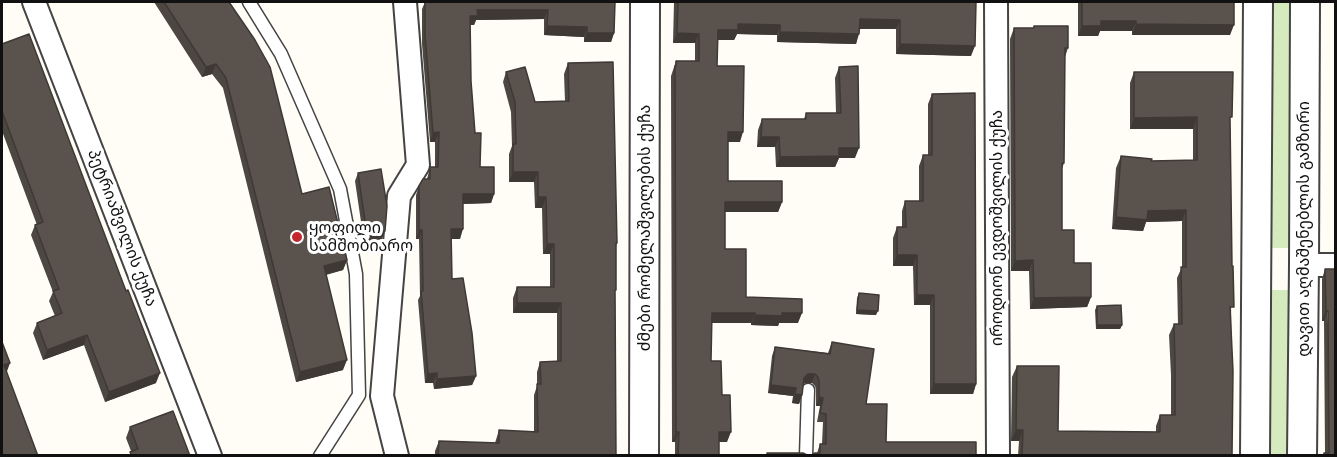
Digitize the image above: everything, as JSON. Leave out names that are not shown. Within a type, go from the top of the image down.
[{"type":"street","name":"პეტრიაშვილის ქუჩა","points":[[34,2],[210,456]]},
{"type":"street","points":[[397,456],[382,396],[399,196],[418,165],[405,2]]},
{"type":"street","name":"ძმები რომელაშვილების ქუჩა","points":[[644,456],[645,2]]},
{"type":"street","name":"იროდიონ ევდოშვილის ქუჩა","points":[[996,2],[998,456]]},
{"type":"street","points":[[1255,456],[1258,2]]},
{"type":"street","name":"დავით აღმაშენებლის გამზირი","points":[[1302,456],[1305,2]]},
{"type":"street","points":[[1304,265],[1335,265]]},
{"type":"lane","points":[[249,2],[281,54],[340,189],[356,274],[359,395],[320,456]]},
{"type":"lane","points":[[807,456],[808,390]]},
{"type":"green space","points":[[1268,2],[1294,2],[1292,248],[1266,248]]},
{"type":"green space","points":[[1266,290],[1293,290],[1293,455],[1267,455]]},
{"type":"building","name":"ყოფილი სამშობიარო","points":[[164,2],[229,2],[270,67],[302,194],[329,187],[347,260],[324,266],[347,360],[300,372],[226,78],[216,64],[206,67]]},
{"type":"building","points":[[425,2],[615,2],[614,33],[587,33],[587,27],[547,26],[548,10],[477,10],[478,16],[470,16],[475,133],[481,133],[480,167],[494,167],[494,194],[463,194],[463,229],[451,229],[452,279],[463,278],[476,376],[437,379],[437,373],[428,374],[421,291],[423,291],[422,230],[419,230],[419,186],[423,179],[430,179],[430,167],[438,167],[439,132],[433,133],[425,35]]},
{"type":"building","points":[[678,2],[976,2],[975,46],[900,44],[900,20],[860,19],[859,34],[780,32],[780,25],[738,24],[738,30],[718,30],[717,66],[744,66],[743,132],[728,132],[728,181],[782,181],[782,202],[725,202],[725,249],[746,249],[746,297],[802,299],[802,313],[782,313],[782,316],[755,315],[755,313],[712,313],[711,361],[721,361],[722,395],[730,395],[731,432],[719,432],[719,456],[678,456],[679,432],[676,432],[675,66],[676,61],[699,61],[699,34],[677,33]]},
{"type":"building","points":[[1082,2],[1234,2],[1234,25],[1136,24],[1136,21],[1101,21],[1101,26],[1082,26]]},
{"type":"building","points":[[1034,26],[1068,26],[1068,48],[1065,48],[1062,230],[1074,230],[1074,263],[1091,263],[1091,297],[1034,298],[1033,260],[1015,261],[1014,28],[1034,28]]},
{"type":"building","points":[[29,34],[126,291],[128,290],[160,373],[109,392],[87,335],[47,350],[37,323],[62,313],[53,291],[59,289],[35,225],[43,222],[2,111],[2,44]]},
{"type":"building","points":[[613,62],[617,243],[616,456],[438,456],[439,441],[499,443],[499,430],[538,432],[537,384],[541,384],[540,362],[561,361],[561,303],[517,303],[517,287],[554,287],[554,244],[547,244],[546,197],[538,197],[538,172],[513,172],[513,144],[516,144],[515,102],[506,72],[525,67],[535,102],[569,101],[568,63]]},
{"type":"building","points":[[858,66],[859,148],[839,148],[839,156],[780,157],[779,137],[761,137],[762,119],[806,119],[806,113],[841,113],[839,67]]},
{"type":"building","points":[[1134,72],[1233,72],[1232,117],[1230,117],[1234,307],[1230,307],[1233,371],[1232,456],[1022,456],[1023,430],[1016,430],[1017,366],[1059,366],[1058,431],[1160,432],[1160,415],[1175,415],[1174,324],[1182,324],[1181,267],[1186,267],[1186,210],[1148,211],[1147,220],[1116,217],[1121,156],[1152,159],[1151,161],[1197,160],[1197,117],[1134,118]]},
{"type":"building","points":[[975,93],[976,384],[934,384],[934,295],[917,295],[917,255],[897,255],[897,227],[906,227],[905,201],[923,201],[923,155],[932,155],[932,94]]},
{"type":"building","points":[[381,169],[387,206],[385,231],[367,234],[358,173]]},
{"type":"building","points":[[1325,269],[1335,269],[1335,456],[1324,456],[1324,453],[1329,453],[1328,311],[1326,311]]},
{"type":"building","points":[[859,293],[879,295],[878,311],[857,310]]},
{"type":"building","points":[[1121,305],[1122,325],[1097,325],[1097,306]]},
{"type":"building","points":[[2,342],[10,363],[4,365],[38,456],[2,456]]},
{"type":"building","points":[[832,342],[874,349],[866,404],[887,404],[886,442],[976,442],[976,456],[810,456],[820,453],[820,444],[826,444],[826,414],[820,413],[823,398],[819,397],[818,377],[815,374],[808,374],[804,378],[802,395],[795,394],[796,388],[771,385],[775,347],[830,354]]},
{"type":"building","points":[[173,411],[190,456],[132,456],[130,452],[138,449],[130,427]]},
{"type":"building","points":[[767,453],[803,453],[809,456],[767,456]]},
{"type":"place","name":"ყოფილი სამშობიარო","points":[[297,237]]}]
